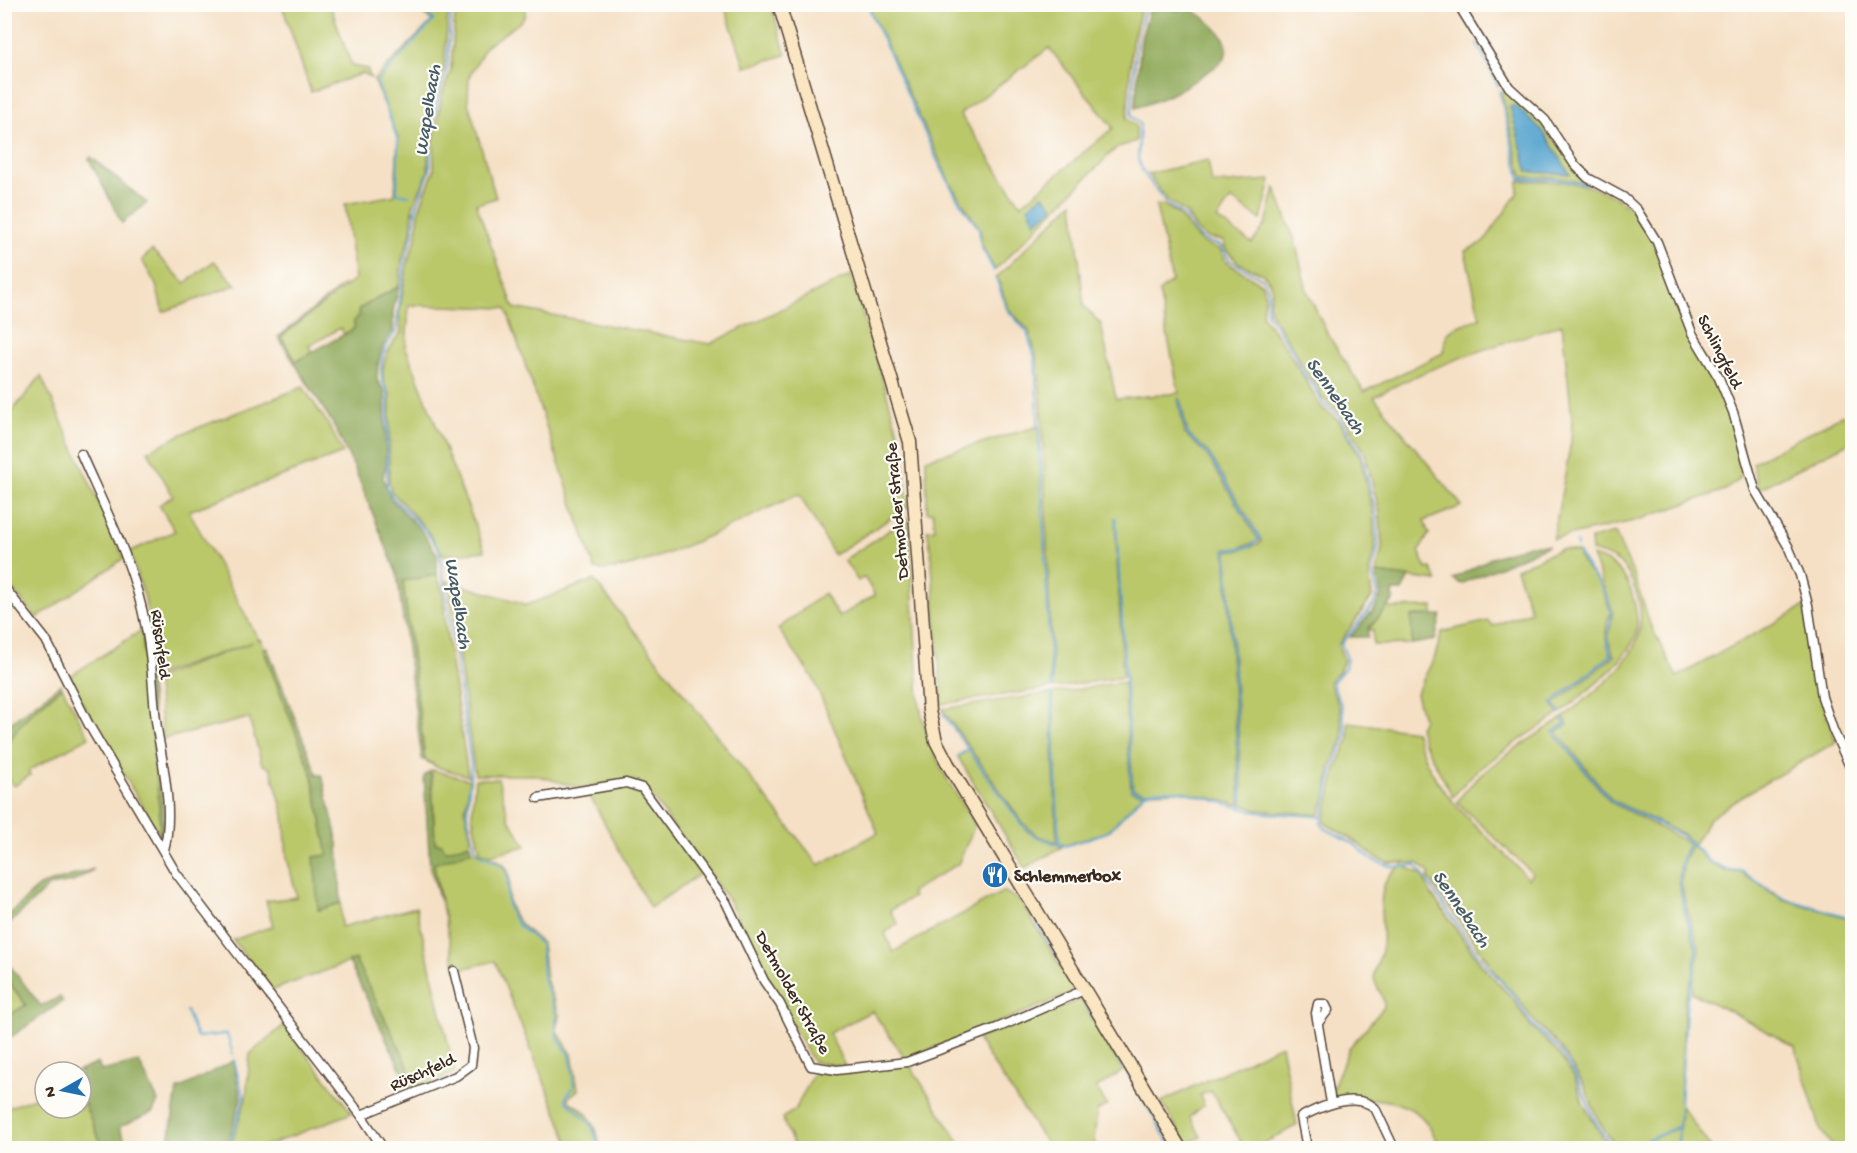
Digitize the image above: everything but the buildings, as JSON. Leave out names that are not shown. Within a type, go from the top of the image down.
[{"type":"main road","name":"Detmolder Straße","points":[[779,4],[910,442],[914,464],[927,696],[936,741],[1180,1149]]},
{"type":"street","name":"Schlingfeld","points":[[1458,4],[1506,83],[1545,120],[1575,165],[1588,178],[1623,197],[1637,210],[1657,242],[1692,333],[1719,378],[1733,412],[1759,498],[1788,546],[1800,575],[1808,605],[1822,697],[1833,730],[1852,771]]},
{"type":"street","name":"Rüschfeld","points":[[81,454],[126,556],[147,629],[152,693],[164,772],[168,835],[164,850]]},
{"type":"street","points":[[4,587],[46,640],[89,725],[176,873],[361,1114],[383,1149]]},
{"type":"street","name":"Detmolder Straße","points":[[538,798],[626,783],[642,788],[726,902],[764,981],[780,1004],[811,1066],[817,1069],[837,1070],[908,1062],[997,1028],[1084,990]]},
{"type":"street","name":"Rüschfeld","points":[[361,1114],[456,1076],[471,1065],[473,1048],[454,971]]},
{"type":"street","points":[[1318,1023],[1331,1103]]},
{"type":"street","points":[[1308,1149],[1301,1117],[1331,1103],[1370,1104],[1375,1108],[1394,1149]]},
{"type":"green space","points":[[282,5],[330,5],[352,66],[367,69],[371,78],[363,73],[311,92]]},
{"type":"green space","points":[[414,5],[452,5],[448,11],[444,69],[435,92],[428,133],[428,172],[413,206],[411,233],[402,260],[399,286],[359,309],[354,329],[344,334],[340,328],[309,346],[312,353],[296,361],[281,337],[355,279],[345,204],[395,195],[398,138],[374,80],[432,21]]},
{"type":"green space","points":[[460,5],[526,6],[525,16],[519,23],[486,46],[469,77],[468,102],[496,198],[476,204],[514,308],[710,344],[851,275],[902,445],[908,507],[834,555],[799,494],[666,554],[614,569],[595,569],[506,308],[409,305],[406,348],[485,551],[443,555],[427,530],[391,491],[389,482],[390,394],[385,386],[383,370],[387,354],[401,332],[399,314],[408,261],[417,235],[419,210],[434,170],[434,140],[442,94],[451,70],[455,14]]},
{"type":"green space","points":[[724,5],[771,5],[786,55],[745,67]]},
{"type":"green space","points":[[868,5],[1142,5],[1132,43],[1127,119],[1136,126],[1136,141],[1116,148],[995,270],[982,246],[980,229],[951,185]],"holes":[[[1049,48],[1113,128],[1021,205],[960,114]]]},
{"type":"green space","points":[[1151,5],[1167,5],[1177,11],[1181,5],[1193,5],[1193,10],[1220,33],[1227,48],[1220,63],[1213,68],[1177,91],[1135,108],[1141,39]]},
{"type":"green space","points":[[1507,90],[1540,120],[1586,183],[1554,177],[1522,177],[1501,92]],"holes":[[[1517,130],[1569,173],[1528,172]]]},
{"type":"green space","points":[[91,157],[147,203],[122,223],[89,159]]},
{"type":"green space","points":[[1208,160],[1212,184],[1271,180],[1261,220],[1231,199],[1217,219],[1252,243],[1266,224],[1275,188],[1295,241],[1307,291],[1327,333],[1364,392],[1443,353],[1447,333],[1458,326],[1480,318],[1465,251],[1484,242],[1517,194],[1519,181],[1573,183],[1600,190],[1612,196],[1624,203],[1636,215],[1647,229],[1655,245],[1687,332],[1712,373],[1730,411],[1738,435],[1745,470],[1737,481],[1725,490],[1638,520],[1553,539],[1571,442],[1572,418],[1562,324],[1442,365],[1374,397],[1462,506],[1424,521],[1429,534],[1419,551],[1427,569],[1431,568],[1437,581],[1376,573],[1382,548],[1380,514],[1365,453],[1341,413],[1321,397],[1318,386],[1306,373],[1296,352],[1270,312],[1272,289],[1269,281],[1263,274],[1239,263],[1226,250],[1223,241],[1207,238],[1197,231],[1187,214],[1167,200],[1148,174]]},
{"type":"green space","points":[[1073,202],[1084,306],[1101,324],[1116,399],[1179,393],[1159,292],[1172,281],[1156,206],[1164,205],[1179,216],[1201,242],[1220,249],[1226,262],[1262,284],[1265,296],[1262,315],[1287,349],[1321,407],[1339,421],[1360,456],[1373,513],[1375,549],[1369,571],[1372,597],[1338,645],[1344,660],[1339,672],[1329,682],[1340,709],[1343,738],[1330,768],[1327,793],[1319,815],[1257,810],[1243,805],[1227,551],[1240,550],[1261,543],[1261,539],[1209,453],[1188,434],[1180,398],[1178,399],[1185,434],[1207,455],[1259,541],[1239,548],[1225,549],[1240,805],[1181,791],[1145,792],[1133,789],[1115,517],[1123,677],[1053,688],[1041,400],[1037,359],[1029,331],[1008,308],[997,277]]},
{"type":"green space","points":[[152,250],[185,283],[214,261],[236,285],[163,312],[156,285],[142,260]]},
{"type":"green space","points":[[345,284],[281,337],[296,361],[354,329],[354,320],[360,316],[359,309],[399,286],[393,311],[393,331],[383,346],[378,364],[377,380],[385,392],[386,465],[383,478],[391,499],[421,530],[437,554],[437,575],[403,581],[425,759],[437,767],[422,759],[397,574],[354,467],[332,422],[278,337]]},
{"type":"green space","points":[[41,376],[124,558],[37,618],[5,581],[4,421]]},
{"type":"green space","points":[[303,387],[328,424],[343,453],[189,511],[259,640],[261,639],[312,774],[328,856],[315,857],[319,910],[341,903],[341,927],[416,907],[455,1073],[415,1088],[405,1059],[355,960],[272,990],[233,940],[273,926],[266,901],[297,897],[287,858],[284,815],[271,769],[262,764],[249,718],[163,739],[156,678],[253,642],[156,675],[145,598],[129,552],[175,531],[159,505],[173,496],[148,451],[182,434]]},
{"type":"green space","points":[[1852,410],[1852,441],[1759,489],[1752,463]]},
{"type":"green space","points":[[1039,426],[1051,688],[942,704],[931,550],[927,530],[935,529],[933,512],[927,512],[926,459]]},
{"type":"green space","points":[[908,518],[919,701],[933,751],[975,825],[958,864],[911,892],[913,897],[890,910],[898,924],[885,933],[893,952],[1004,891],[1021,902],[1076,992],[906,1059],[872,1011],[829,1033],[845,1066],[813,1062],[766,978],[729,901],[644,786],[635,781],[625,781],[580,788],[535,775],[475,775],[450,592],[446,581],[522,603],[524,606],[594,580],[819,865],[878,833],[813,678],[778,629],[824,593],[839,617],[875,595],[864,577],[858,581],[844,560]]},
{"type":"green space","points":[[1615,533],[1635,578],[1650,624],[1677,677],[1805,606],[1816,675],[1836,742],[1744,795],[1709,819],[1694,844],[1682,834],[1612,800],[1557,732],[1568,724],[1564,717],[1623,664],[1633,649],[1639,632],[1641,613],[1629,575],[1615,560],[1592,551],[1591,539]]},
{"type":"green space","points":[[1529,545],[1549,545],[1461,584],[1453,579],[1491,558]]},
{"type":"green space","points":[[1560,549],[1578,552],[1581,561],[1600,584],[1611,612],[1606,634],[1611,655],[1551,703],[1559,714],[1488,762],[1453,797],[1423,741],[1419,727],[1423,719],[1416,694],[1435,656],[1442,632],[1488,621],[1493,626],[1531,611],[1516,569]]},
{"type":"green space","points":[[1592,556],[1606,561],[1621,572],[1631,591],[1637,620],[1636,632],[1630,647],[1613,668],[1561,713],[1554,704],[1614,656],[1608,639],[1613,612]]},
{"type":"green space","points":[[1376,573],[1409,577],[1402,591],[1393,591],[1393,601],[1368,629],[1368,637],[1350,637],[1375,608],[1381,595]]},
{"type":"green space","points":[[437,575],[443,594],[445,623],[468,776],[437,767],[425,759],[403,581]]},
{"type":"green space","points":[[1433,607],[1433,615],[1412,616],[1412,644],[1373,645],[1373,630],[1368,630],[1387,608]]},
{"type":"green space","points":[[1441,615],[1435,640],[1412,644],[1411,616]]},
{"type":"green space","points":[[144,629],[166,835],[162,839],[142,630]]},
{"type":"green space","points":[[142,630],[146,692],[157,764],[160,836],[77,694],[70,676]]},
{"type":"green space","points":[[267,647],[317,775],[322,775],[338,843],[341,903],[318,910],[314,857],[328,855],[312,774],[263,649]]},
{"type":"green space","points":[[1124,682],[1131,791],[1143,794],[1108,831],[1066,845],[1059,843],[1053,693]]},
{"type":"green space","points":[[61,684],[62,687],[31,713],[5,745],[5,727]]},
{"type":"green space","points":[[62,687],[89,737],[28,771],[30,775],[14,786],[5,777],[4,745],[31,713]]},
{"type":"green space","points":[[1051,693],[1057,842],[1038,836],[1023,823],[942,709]]},
{"type":"green space","points":[[1562,718],[1565,723],[1553,732],[1610,802],[1689,843],[1681,860],[1679,880],[1683,907],[1696,949],[1693,975],[1685,999],[1679,1126],[1628,1148],[1617,1148],[1599,1122],[1584,1085],[1560,1047],[1532,1019],[1517,996],[1505,985],[1428,877],[1430,874],[1418,863],[1389,863],[1375,857],[1355,841],[1324,823],[1336,769],[1349,739],[1348,722],[1415,731],[1434,776],[1448,795],[1528,879],[1532,873],[1457,802],[1466,790],[1491,767]]},
{"type":"green space","points":[[968,750],[1028,832],[1062,847],[1025,868],[958,757]]},
{"type":"green space","points":[[432,770],[470,780],[465,811],[471,836],[470,843],[444,852],[435,843]]},
{"type":"green space","points":[[430,771],[435,843],[442,844],[445,851],[470,843],[471,851],[434,864],[440,901],[430,867],[424,776]]},
{"type":"green space","points":[[475,779],[498,779],[509,819],[526,846],[489,855],[480,852],[472,815]]},
{"type":"green space","points":[[625,786],[640,791],[701,873],[650,908],[588,792]]},
{"type":"green space","points":[[1691,845],[1709,862],[1725,871],[1740,872],[1782,899],[1852,919],[1852,1148],[1834,1148],[1821,1131],[1795,1047],[1692,993],[1699,947],[1686,907],[1681,881],[1684,861]]},
{"type":"green space","points":[[471,851],[493,857],[507,869],[511,909],[522,926],[542,943],[546,979],[559,1015],[556,1030],[572,1054],[578,1090],[568,1098],[591,1121],[600,1148],[571,1148],[495,961],[456,970],[433,864]]},
{"type":"green space","points":[[1403,865],[1422,875],[1431,894],[1484,968],[1514,1000],[1528,1023],[1557,1052],[1575,1078],[1583,1104],[1609,1148],[1441,1148],[1427,1123],[1421,1116],[1406,1107],[1379,1100],[1344,1099],[1334,1096],[1332,1090],[1349,1048],[1384,1007],[1374,977],[1382,950],[1381,902],[1386,881]]},
{"type":"green space","points":[[94,869],[73,882],[49,886],[5,928],[5,919],[39,886]]},
{"type":"green space","points":[[4,958],[41,1006],[60,997],[63,1001],[5,1041],[5,1018],[26,1005],[5,976]]},
{"type":"green space","points":[[355,959],[405,1059],[415,1088],[411,1090],[349,962]]},
{"type":"green space","points":[[4,976],[26,1005],[5,1018],[4,1018]]},
{"type":"green space","points":[[1081,999],[1123,1071],[1096,1088],[1107,1105],[1097,1111],[1094,1141],[1097,1148],[1049,1148],[977,1039]]},
{"type":"green space","points":[[284,1025],[352,1113],[261,1148],[230,1148],[246,1098],[250,1054]]},
{"type":"green space","points":[[1281,1045],[1297,1125],[1256,1148],[1245,1148],[1211,1091],[1200,1095],[1204,1105],[1190,1117],[1201,1137],[1187,1144],[1161,1102]]},
{"type":"green space","points":[[233,1061],[241,1098],[227,1148],[136,1148],[156,1140],[168,1147],[177,1090]]},
{"type":"green space","points":[[139,1062],[158,1101],[153,1112],[119,1127],[129,1148],[103,1148],[91,1120],[93,1120],[93,1065],[98,1063],[101,1071]]},
{"type":"green space","points":[[909,1064],[963,1148],[795,1148],[782,1118],[795,1110],[814,1073]]},
{"type":"green space","points":[[33,1098],[33,1120],[91,1120],[103,1148],[5,1148],[4,1109]]},
{"type":"green space","points":[[1681,1106],[1711,1148],[1678,1148]]},
{"type":"green space","points":[[1678,1128],[1677,1148],[1629,1148]]},
{"type":"water","points":[[1515,105],[1543,131],[1570,174],[1528,172],[1510,107]]},
{"type":"water","points":[[1043,195],[1054,207],[1035,222],[1028,207]]},
{"type":"waterway","points":[[409,195],[397,193],[398,141],[377,82],[434,20],[418,4]]},
{"type":"waterway","name":"Wapelbach","points":[[455,4],[451,13],[447,69],[439,93],[431,135],[430,170],[416,208],[413,234],[405,260],[396,331],[385,348],[381,364],[382,380],[388,393],[387,488],[394,499],[423,528],[439,549],[471,764],[467,814],[476,851],[504,868],[508,876],[507,901],[511,913],[518,924],[541,945],[543,978],[556,1014],[557,1037],[570,1055],[574,1087],[566,1096],[566,1101],[591,1125],[598,1148]]},
{"type":"waterway","points":[[867,4],[937,160],[957,198],[979,229],[981,246],[994,271]]},
{"type":"waterway","name":"Sennebach","points":[[1146,4],[1136,43],[1131,116],[1140,124],[1138,159],[1143,172],[1165,202],[1185,217],[1195,233],[1205,241],[1221,246],[1229,260],[1263,279],[1268,289],[1267,313],[1293,352],[1304,375],[1315,387],[1323,404],[1338,415],[1362,455],[1376,514],[1378,547],[1372,572],[1378,594],[1374,604],[1341,644],[1347,658],[1345,668],[1332,683],[1342,707],[1346,737],[1333,768],[1321,824],[1354,844],[1372,860],[1393,867],[1416,865],[1478,955],[1515,997],[1530,1022],[1559,1050],[1576,1076],[1596,1123],[1613,1148]]},
{"type":"waterway","points":[[1477,43],[1498,86]]},
{"type":"waterway","points":[[1499,90],[1520,179],[1554,179],[1587,184]]},
{"type":"waterway","points":[[996,278],[1007,309],[1027,332],[1035,359],[1052,688]]},
{"type":"waterway","points":[[1179,399],[1187,434],[1208,454],[1260,539],[1249,547],[1226,550],[1242,807]]},
{"type":"waterway","points":[[1116,518],[1132,790],[1144,793]]},
{"type":"waterway","points":[[1576,543],[1577,547]]},
{"type":"waterway","points":[[1560,713],[1552,703],[1612,655],[1608,642],[1611,615],[1609,601],[1579,553]]},
{"type":"waterway","points":[[1052,693],[1059,845],[1066,846],[1108,832],[1144,794],[1156,791],[1184,792],[1257,812],[1321,817]]},
{"type":"waterway","points":[[943,714],[968,749]]},
{"type":"waterway","points":[[1563,718],[1566,724],[1554,732],[1611,801],[1681,835],[1691,843]]},
{"type":"waterway","points":[[958,756],[968,749],[1021,824],[1037,837],[1058,844]]},
{"type":"waterway","points":[[1677,1148],[1687,999],[1694,975],[1697,948],[1684,907],[1680,880],[1682,860],[1691,843],[1709,861],[1724,869],[1741,871],[1783,898],[1852,918]]},
{"type":"waterway","points":[[1037,923],[1077,989]]},
{"type":"waterway","points":[[1083,1000],[1172,1148]]},
{"type":"waterway","points":[[186,1011],[197,1037],[227,1034],[233,1055]]},
{"type":"waterway","points":[[229,1148],[244,1098],[234,1060]]},
{"type":"waterway","points":[[1628,1148],[1678,1127]]},
{"type":"place","name":"Schlemmerbox","points":[[995,875]]}]
